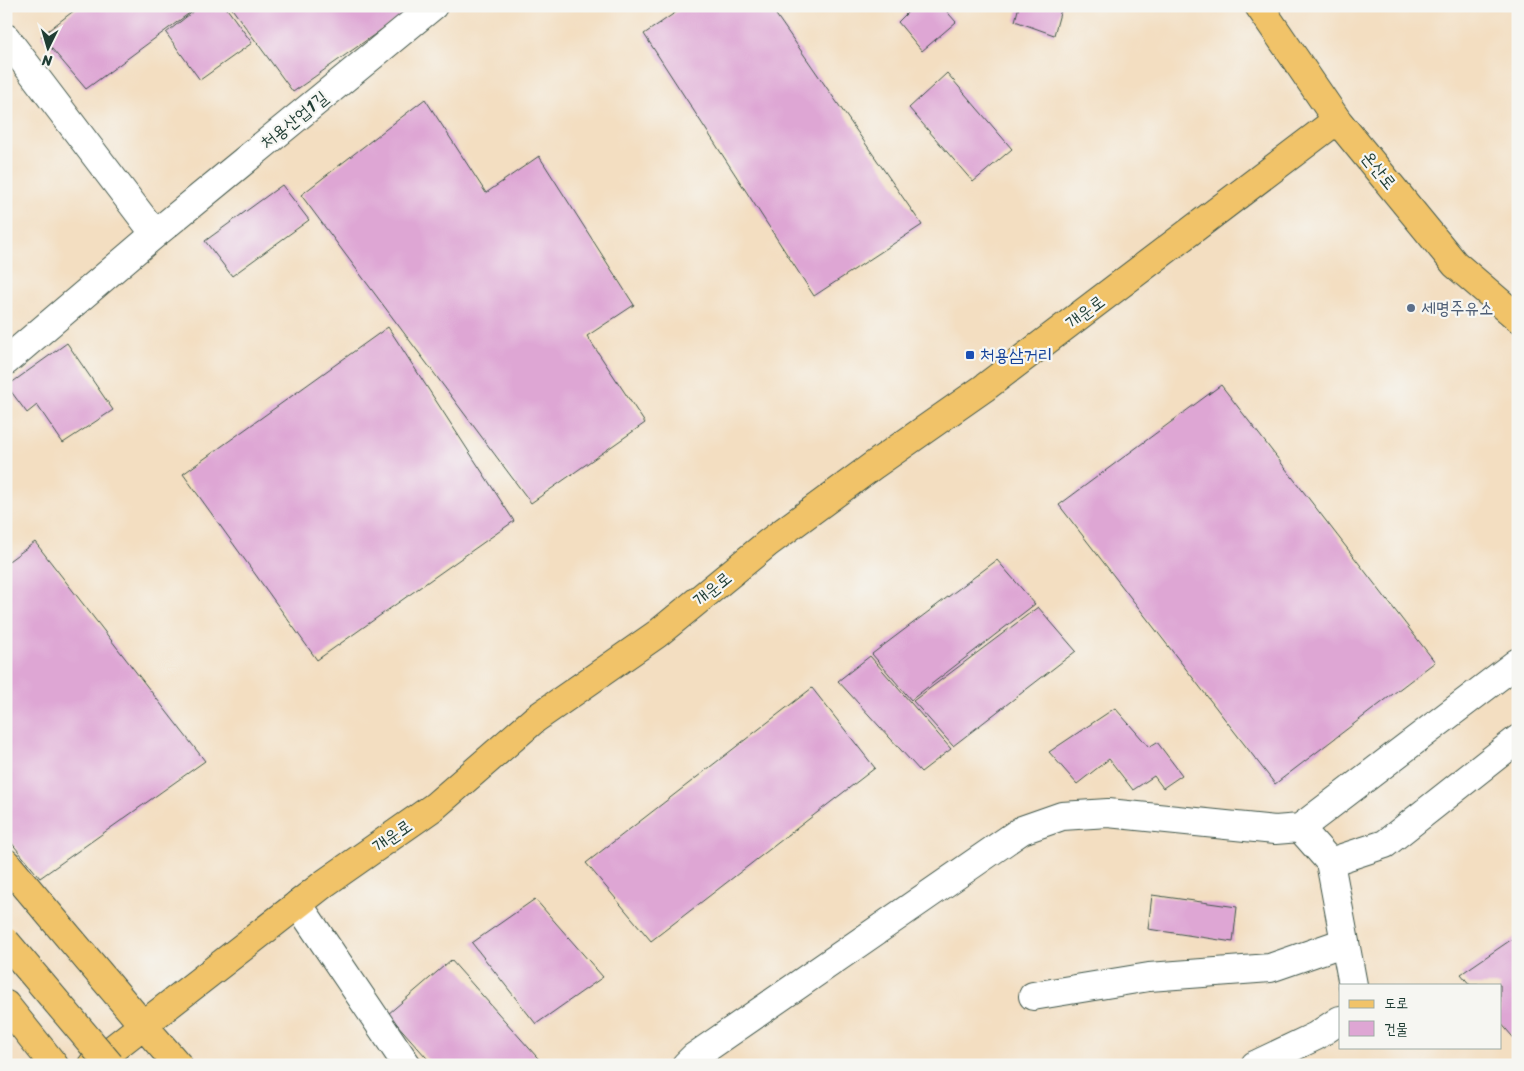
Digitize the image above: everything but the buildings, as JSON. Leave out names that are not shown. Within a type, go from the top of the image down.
[{"type":"main road","name":"온산로","points":[[1259,6],[1337,120],[1455,264],[1518,318]]},
{"type":"main road","name":"개운로","points":[[92,1065],[325,883],[435,806],[535,719],[657,634],[768,543],[874,465],[984,388],[1337,120]]},
{"type":"main road","points":[[6,862],[178,1065]]},
{"type":"main road","points":[[6,942],[110,1065]]},
{"type":"main road","points":[[6,1005],[54,1065]]},
{"type":"street","name":"처용산업1길","points":[[6,361],[155,234],[433,6]]},
{"type":"street","points":[[6,38],[155,234]]},
{"type":"street","points":[[686,1065],[694,1057],[1022,830],[1062,816],[1108,813],[1275,830],[1300,828],[1518,662]]},
{"type":"street","points":[[1330,862],[1385,844],[1518,739]]},
{"type":"street","points":[[1300,828],[1330,862],[1353,984]]},
{"type":"street","points":[[298,904],[408,1065]]},
{"type":"street","points":[[1033,996],[1149,977],[1270,968],[1345,942]]},
{"type":"street","points":[[1255,1065],[1316,1036],[1339,1021]]},
{"type":"place","name":"세명주유소","points":[[1411,308]]},
{"type":"place","name":"처용삼거리","points":[[970,355]]}]
